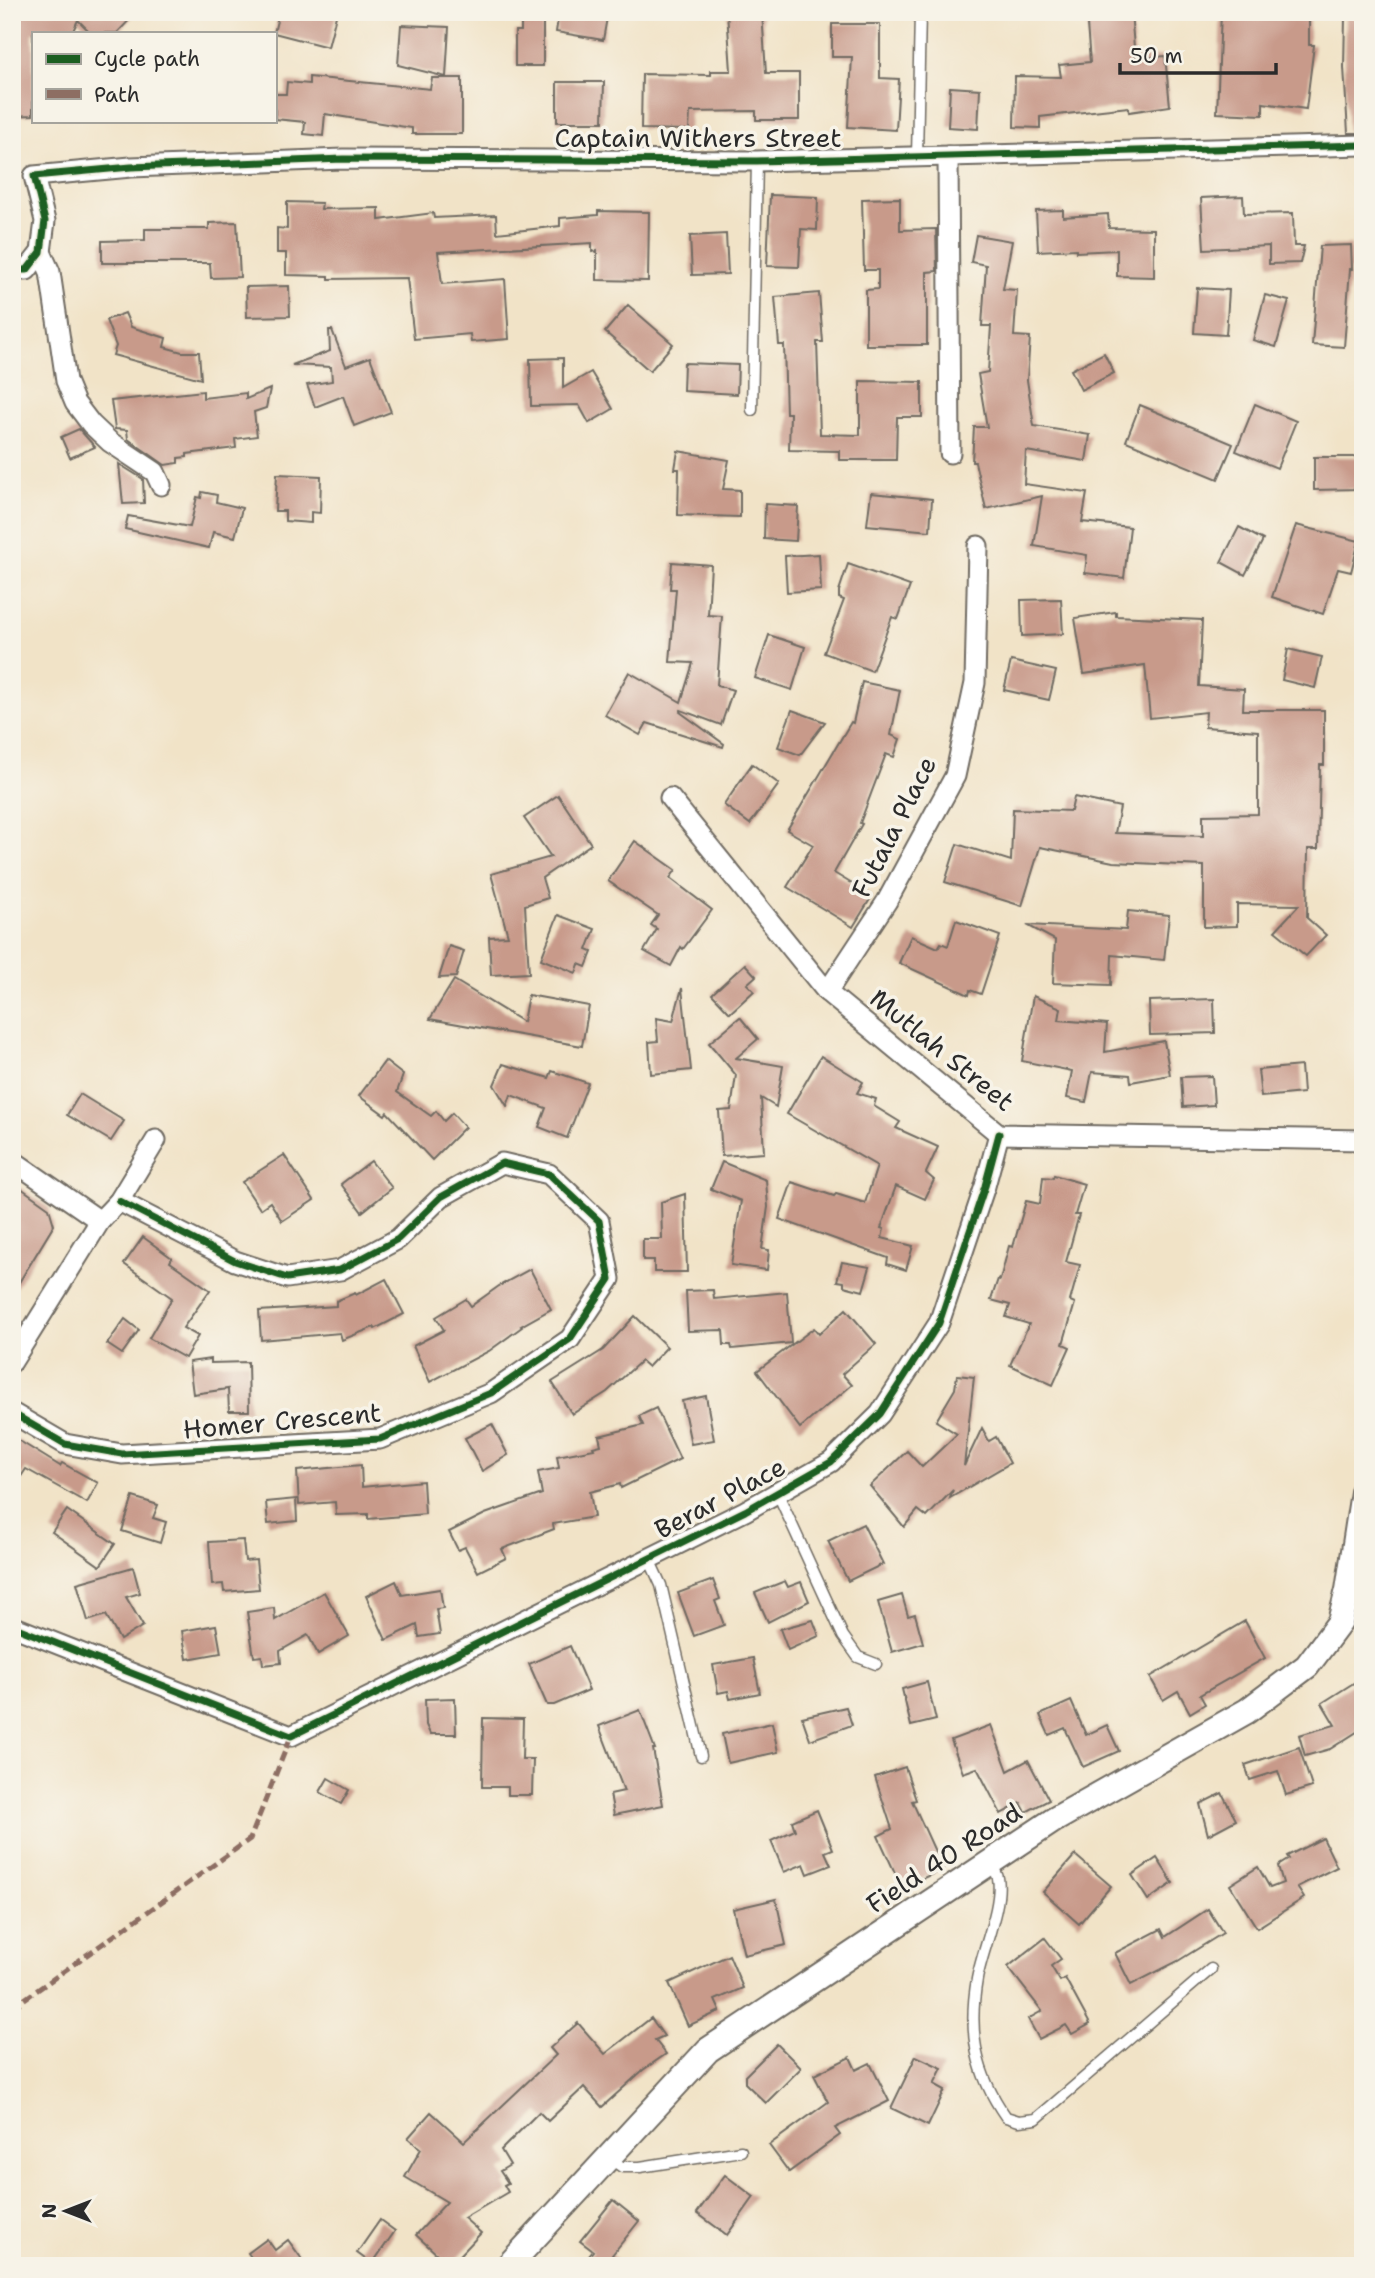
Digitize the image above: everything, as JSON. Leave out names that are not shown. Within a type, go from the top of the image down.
[{"type":"street","name":"Captain Withers Street","points":[[41,251],[45,221],[34,176],[131,167],[343,159],[757,160],[1363,145]]},
{"type":"street","points":[[948,156],[950,453]]},
{"type":"street","points":[[12,270],[27,270],[41,251]]},
{"type":"street","points":[[41,251],[50,272],[66,381],[75,403],[91,424],[110,442],[155,472],[161,485]]},
{"type":"street","name":"Futala Place","points":[[827,992],[887,901],[955,776],[975,683],[978,546]]},
{"type":"street","name":"Mutlah Street","points":[[670,798],[827,992],[999,1134],[1363,1140]]},
{"type":"street","name":"Berar Place","points":[[12,1626],[291,1736],[649,1559],[831,1462],[880,1414],[939,1323],[982,1197],[999,1134]]},
{"type":"street","points":[[12,1362],[100,1221],[119,1201],[156,1140]]},
{"type":"street","points":[[12,1160],[100,1221]]},
{"type":"street","name":"Homer Crescent","points":[[12,1413],[65,1444],[122,1454],[380,1438],[491,1393],[570,1339],[610,1279],[599,1221],[549,1174],[502,1163],[441,1197],[398,1239],[341,1270],[287,1278],[234,1261],[119,1201]]},
{"type":"street","name":"Field 40 Road","points":[[508,2266],[708,2050],[1054,1820],[1247,1711],[1307,1666],[1340,1622],[1355,1592],[1363,1492]]},
{"type":"lane","points":[[917,157],[920,12]]},
{"type":"lane","points":[[752,410],[757,160]]},
{"type":"lane","points":[[777,1492],[843,1636],[859,1657],[876,1664]]},
{"type":"lane","points":[[649,1559],[661,1585],[701,1756]]},
{"type":"lane","points":[[991,1863],[998,1878],[997,1900],[978,1978],[972,2022],[975,2050],[991,2095],[1006,2117],[1019,2121],[1036,2119],[1210,1969]]},
{"type":"lane","points":[[609,2157],[622,2166],[640,2166],[741,2151]]},
{"type":"building","points":[[12,12],[137,12],[118,32],[90,32],[78,20],[72,32],[32,32],[32,115],[12,116]]},
{"type":"building","points":[[279,12],[337,12],[328,47],[274,32]]},
{"type":"building","points":[[559,12],[608,12],[603,40],[556,32]]},
{"type":"building","points":[[727,12],[762,12],[766,73],[799,73],[799,120],[756,120],[756,111],[690,112],[689,130],[641,129],[642,74],[711,75],[711,71],[731,71]]},
{"type":"building","points":[[1086,12],[1131,12],[1135,59],[1165,56],[1170,106],[1129,112],[1128,107],[1040,117],[1040,128],[1014,127],[1015,76],[1061,77],[1059,65],[1090,62]]},
{"type":"building","points":[[1221,12],[1309,12],[1309,45],[1314,45],[1306,109],[1263,103],[1263,115],[1217,113]]},
{"type":"building","points":[[1345,17],[1363,18],[1363,133],[1348,133],[1344,67]]},
{"type":"building","points":[[521,18],[543,18],[543,66],[515,66],[515,31],[521,31]]},
{"type":"building","points":[[832,24],[880,24],[880,78],[899,79],[896,130],[848,127],[852,57],[832,57]]},
{"type":"building","points":[[401,25],[449,27],[446,77],[398,65]]},
{"type":"building","points":[[309,77],[430,89],[432,78],[462,78],[462,134],[412,134],[412,128],[325,114],[323,136],[304,134],[305,122],[276,119],[276,94],[286,94],[287,82],[309,84]]},
{"type":"building","points":[[557,82],[604,82],[603,122],[557,122]]},
{"type":"building","points":[[950,87],[980,89],[978,129],[948,127]]},
{"type":"building","points":[[770,195],[818,197],[817,230],[801,229],[799,267],[767,266]]},
{"type":"building","points":[[1243,196],[1244,214],[1293,213],[1294,246],[1304,246],[1300,263],[1269,264],[1269,246],[1204,249],[1201,198]]},
{"type":"building","points":[[900,198],[900,230],[936,229],[937,271],[927,272],[927,345],[866,345],[866,290],[878,289],[878,270],[864,270],[862,199]]},
{"type":"building","points":[[287,202],[322,203],[321,209],[379,208],[379,220],[433,213],[434,218],[496,215],[497,233],[560,226],[560,218],[598,215],[598,211],[649,212],[648,281],[597,280],[597,251],[592,252],[592,243],[438,252],[442,284],[505,279],[509,339],[471,342],[470,334],[414,339],[407,278],[329,279],[329,276],[286,275],[286,253],[277,253],[277,228],[287,229]]},
{"type":"building","points":[[1063,210],[1063,217],[1108,214],[1109,228],[1154,229],[1154,277],[1117,276],[1117,250],[1038,251],[1036,211]]},
{"type":"building","points":[[237,222],[240,277],[211,278],[210,263],[102,263],[102,241],[145,240],[145,229],[209,229],[209,223]]},
{"type":"building","points":[[726,234],[728,274],[692,275],[690,236]]},
{"type":"building","points":[[976,235],[1012,241],[1003,289],[1017,290],[1014,336],[1030,337],[1027,380],[1034,426],[1090,435],[1086,461],[1026,451],[1024,484],[1087,493],[1082,522],[1130,527],[1124,578],[1085,573],[1087,555],[1034,546],[1042,496],[986,509],[975,462],[972,462],[974,427],[987,427],[978,374],[988,372],[991,326],[982,326],[986,265],[971,262]]},
{"type":"building","points":[[1351,245],[1352,269],[1344,347],[1312,345],[1320,246]]},
{"type":"building","points":[[289,286],[290,316],[247,317],[246,287]]},
{"type":"building","points":[[1197,288],[1229,290],[1226,335],[1194,333]]},
{"type":"building","points":[[819,293],[823,342],[817,342],[820,434],[860,435],[860,381],[922,382],[922,417],[897,417],[896,460],[839,460],[839,451],[789,450],[790,413],[786,413],[784,345],[779,345],[775,297]]},
{"type":"building","points":[[1265,295],[1289,301],[1276,347],[1253,340]]},
{"type":"building","points":[[628,305],[673,344],[650,371],[605,332]]},
{"type":"building","points":[[125,313],[131,327],[166,338],[164,347],[182,352],[199,352],[201,379],[113,355],[116,346],[106,320]]},
{"type":"building","points":[[329,330],[332,330],[346,366],[370,357],[391,412],[354,426],[343,396],[315,407],[307,385],[332,381],[331,367],[292,365],[330,351]]},
{"type":"building","points":[[1104,353],[1114,373],[1081,390],[1071,370]]},
{"type":"building","points":[[563,358],[563,388],[591,372],[613,409],[589,423],[579,405],[531,406],[530,359]]},
{"type":"building","points":[[684,363],[738,365],[737,394],[683,391]]},
{"type":"building","points":[[270,389],[266,408],[254,412],[257,436],[235,439],[236,448],[187,454],[187,457],[178,458],[178,463],[165,465],[128,439],[127,430],[115,429],[111,401],[203,391],[203,398],[246,393],[246,399]]},
{"type":"building","points":[[1255,404],[1296,421],[1277,468],[1236,451]]},
{"type":"building","points":[[1140,405],[1233,444],[1218,479],[1126,441]]},
{"type":"building","points":[[79,429],[95,447],[70,458],[61,437]]},
{"type":"building","points":[[678,451],[729,460],[723,489],[740,490],[740,517],[678,515],[679,469],[675,469]]},
{"type":"building","points":[[1314,457],[1360,457],[1360,489],[1314,490]]},
{"type":"building","points":[[119,464],[143,479],[144,503],[123,504]]},
{"type":"building","points":[[277,474],[321,476],[320,513],[311,512],[311,523],[285,521],[285,511],[275,511]]},
{"type":"building","points":[[202,492],[217,495],[216,502],[242,508],[235,537],[213,532],[209,548],[125,529],[128,516],[190,527],[197,497],[201,498]]},
{"type":"building","points":[[871,493],[932,499],[930,531],[867,525]]},
{"type":"building","points":[[765,504],[798,506],[796,541],[764,539]]},
{"type":"building","points":[[1296,525],[1359,541],[1351,572],[1338,569],[1323,614],[1272,597]]},
{"type":"building","points":[[1239,527],[1263,540],[1245,575],[1221,562]]},
{"type":"building","points":[[819,554],[821,590],[787,592],[785,556]]},
{"type":"building","points":[[672,562],[711,565],[708,615],[722,616],[717,685],[733,690],[721,725],[681,710],[680,712],[724,744],[723,747],[647,723],[640,735],[605,715],[629,672],[681,702],[693,663],[670,662],[676,589],[670,589]]},
{"type":"building","points":[[848,564],[910,586],[898,619],[892,617],[872,671],[824,653],[844,600],[839,598],[839,591]]},
{"type":"building","points":[[1061,599],[1063,634],[1022,636],[1021,600]]},
{"type":"building","points":[[1116,612],[1116,616],[1202,620],[1199,686],[1244,689],[1243,710],[1324,710],[1324,765],[1320,765],[1318,849],[1308,849],[1307,918],[1326,935],[1306,956],[1275,931],[1299,905],[1237,904],[1237,926],[1204,927],[1204,866],[1113,862],[1040,847],[1022,906],[945,882],[957,844],[1011,861],[1013,809],[1071,811],[1074,797],[1120,807],[1115,833],[1203,836],[1203,815],[1258,814],[1258,731],[1205,727],[1206,712],[1150,718],[1145,665],[1084,674],[1075,618]]},
{"type":"building","points":[[769,635],[805,647],[792,690],[755,678]]},
{"type":"building","points":[[1288,649],[1322,657],[1315,688],[1282,680]]},
{"type":"building","points":[[1011,661],[1056,671],[1049,700],[1004,690]]},
{"type":"building","points":[[862,682],[900,690],[891,735],[900,739],[894,757],[886,754],[860,823],[862,824],[834,873],[872,896],[853,927],[787,887],[813,845],[787,830],[851,722],[853,723]]},
{"type":"building","points":[[792,710],[825,722],[800,755],[778,747]]},
{"type":"building","points":[[752,764],[779,784],[750,824],[724,805]]},
{"type":"building","points":[[558,795],[591,844],[542,878],[548,898],[525,905],[529,973],[491,975],[489,937],[508,936],[491,874],[551,857],[524,818]]},
{"type":"building","points":[[635,841],[676,870],[670,878],[712,910],[683,949],[681,947],[671,966],[644,951],[657,929],[651,925],[658,915],[608,881]]},
{"type":"building","points":[[1128,911],[1169,915],[1164,960],[1112,955],[1111,985],[1053,983],[1055,940],[1027,925],[1126,930]]},
{"type":"building","points":[[558,915],[595,929],[587,950],[592,952],[586,967],[579,964],[576,973],[541,959]]},
{"type":"building","points":[[956,920],[1000,936],[981,994],[970,990],[969,995],[899,963],[911,936],[938,948],[941,943],[948,946]]},
{"type":"building","points":[[449,946],[464,951],[456,977],[439,978]]},
{"type":"building","points":[[745,964],[756,976],[747,984],[754,991],[730,1013],[712,994]]},
{"type":"building","points":[[454,980],[523,1022],[528,995],[589,1006],[582,1046],[430,1019]]},
{"type":"building","points":[[682,988],[691,1070],[651,1074],[649,1042],[658,1041],[656,1018],[673,1021]]},
{"type":"building","points":[[1033,996],[1061,1008],[1059,1020],[1107,1024],[1105,1052],[1164,1041],[1170,1075],[1131,1082],[1130,1075],[1092,1072],[1086,1102],[1067,1098],[1072,1071],[1022,1061]]},
{"type":"building","points":[[1214,999],[1215,1033],[1150,1035],[1149,1001]]},
{"type":"building","points":[[740,1017],[758,1039],[736,1058],[783,1066],[776,1107],[761,1098],[764,1153],[722,1156],[719,1111],[731,1110],[736,1075],[709,1043]]},
{"type":"building","points":[[821,1056],[863,1082],[857,1093],[876,1099],[874,1106],[900,1122],[896,1128],[938,1147],[926,1173],[934,1180],[925,1199],[896,1186],[881,1228],[884,1229],[882,1238],[913,1246],[906,1270],[887,1264],[888,1258],[779,1219],[792,1182],[865,1203],[877,1166],[787,1114]]},
{"type":"building","points":[[385,1061],[403,1075],[397,1092],[431,1116],[436,1111],[444,1121],[452,1113],[465,1127],[432,1160],[387,1112],[385,1115],[359,1096]]},
{"type":"building","points":[[503,1064],[549,1078],[552,1071],[588,1083],[567,1138],[539,1127],[546,1108],[511,1095],[507,1106],[494,1085]]},
{"type":"building","points":[[1301,1066],[1303,1093],[1261,1097],[1258,1070]]},
{"type":"building","points":[[1212,1076],[1214,1105],[1183,1107],[1181,1077]]},
{"type":"building","points":[[80,1094],[124,1121],[111,1141],[67,1115]]},
{"type":"building","points":[[284,1155],[314,1200],[282,1221],[270,1202],[260,1209],[242,1182]]},
{"type":"building","points":[[371,1161],[392,1188],[362,1212],[341,1184]]},
{"type":"building","points":[[722,1162],[766,1180],[768,1207],[762,1249],[769,1250],[767,1270],[731,1265],[741,1201],[711,1189]]},
{"type":"building","points":[[1054,1175],[1084,1184],[1066,1262],[1080,1265],[1070,1301],[1075,1303],[1063,1344],[1070,1347],[1053,1385],[1010,1365],[1029,1324],[1006,1317],[1010,1305],[991,1300],[998,1279],[1000,1280],[1009,1246],[1013,1247],[1026,1201],[1040,1204],[1043,1177],[1053,1178]]},
{"type":"building","points":[[21,1188],[49,1208],[54,1225],[12,1294],[12,1200]]},
{"type":"building","points":[[685,1194],[687,1272],[654,1272],[654,1260],[643,1260],[643,1239],[662,1239],[661,1202]]},
{"type":"building","points":[[143,1237],[172,1258],[170,1262],[210,1290],[183,1328],[198,1336],[185,1358],[149,1338],[172,1298],[124,1264]]},
{"type":"building","points":[[842,1262],[870,1267],[863,1291],[844,1286],[844,1282],[837,1281]]},
{"type":"building","points":[[530,1269],[551,1309],[521,1326],[489,1351],[430,1382],[413,1346],[444,1330],[436,1317],[466,1299],[471,1306]]},
{"type":"building","points":[[386,1279],[404,1314],[375,1329],[374,1327],[342,1340],[340,1333],[261,1340],[259,1311],[336,1306],[336,1301],[355,1293],[356,1295]]},
{"type":"building","points":[[713,1290],[714,1299],[787,1292],[791,1343],[732,1349],[731,1345],[724,1345],[723,1330],[688,1331],[686,1291]]},
{"type":"building","points":[[846,1309],[876,1344],[842,1374],[852,1385],[800,1428],[757,1371],[814,1328],[819,1334]]},
{"type":"building","points":[[635,1316],[667,1347],[648,1367],[641,1361],[607,1392],[572,1414],[552,1382],[603,1350]]},
{"type":"building","points":[[125,1319],[139,1330],[122,1354],[107,1344]]},
{"type":"building","points":[[211,1359],[211,1363],[248,1362],[249,1411],[229,1411],[228,1389],[193,1394],[189,1362]]},
{"type":"building","points":[[957,1375],[974,1377],[964,1466],[982,1428],[989,1441],[996,1437],[1010,1463],[950,1498],[953,1490],[927,1517],[918,1510],[904,1527],[870,1486],[907,1451],[922,1467],[957,1434],[936,1421],[955,1389]]},
{"type":"building","points":[[706,1396],[714,1440],[691,1444],[682,1401]]},
{"type":"building","points":[[656,1408],[680,1459],[621,1488],[620,1484],[590,1492],[594,1517],[553,1524],[554,1529],[502,1549],[506,1558],[478,1572],[465,1547],[458,1550],[449,1532],[485,1514],[542,1494],[538,1472],[559,1468],[557,1456],[594,1449],[593,1447],[601,1445],[599,1436],[643,1425],[639,1416]]},
{"type":"building","points":[[492,1424],[508,1455],[482,1471],[465,1438]]},
{"type":"building","points":[[18,1440],[60,1466],[62,1463],[98,1483],[87,1503],[26,1469],[12,1490],[12,1449]]},
{"type":"building","points":[[361,1465],[362,1487],[423,1481],[425,1514],[368,1519],[368,1514],[336,1515],[335,1502],[299,1505],[297,1471]]},
{"type":"building","points":[[133,1497],[158,1505],[153,1518],[166,1522],[160,1543],[122,1531]]},
{"type":"building","points":[[296,1499],[297,1521],[268,1524],[266,1502]]},
{"type":"building","points":[[67,1510],[115,1544],[100,1566],[52,1532]]},
{"type":"building","points":[[863,1524],[883,1564],[848,1581],[828,1541]]},
{"type":"building","points":[[243,1540],[245,1561],[256,1560],[259,1589],[224,1592],[223,1584],[212,1585],[209,1542]]},
{"type":"building","points":[[133,1567],[140,1593],[126,1597],[143,1626],[120,1640],[106,1615],[88,1621],[77,1583]]},
{"type":"building","points":[[713,1580],[720,1599],[715,1601],[724,1625],[694,1636],[678,1593]]},
{"type":"building","points":[[396,1581],[402,1595],[440,1589],[443,1608],[436,1609],[440,1634],[419,1637],[417,1625],[386,1640],[366,1596]]},
{"type":"building","points":[[785,1581],[788,1587],[801,1582],[809,1601],[768,1622],[755,1593]]},
{"type":"building","points":[[324,1592],[349,1636],[318,1654],[308,1635],[280,1651],[281,1663],[263,1665],[262,1656],[254,1657],[247,1612],[274,1608],[275,1620]]},
{"type":"building","points":[[902,1595],[908,1616],[915,1614],[923,1643],[892,1652],[878,1602]]},
{"type":"building","points":[[813,1620],[819,1636],[788,1650],[780,1629]]},
{"type":"building","points":[[1245,1621],[1265,1658],[1200,1695],[1205,1704],[1190,1713],[1178,1691],[1163,1700],[1150,1677]]},
{"type":"building","points":[[216,1625],[221,1653],[187,1659],[182,1631]]},
{"type":"building","points":[[570,1646],[589,1690],[554,1705],[547,1705],[529,1664]]},
{"type":"building","points":[[753,1658],[760,1693],[730,1699],[728,1691],[718,1693],[713,1665]]},
{"type":"building","points":[[1363,1677],[1363,1728],[1330,1749],[1305,1756],[1299,1735],[1335,1725],[1322,1703]]},
{"type":"building","points":[[927,1682],[936,1720],[911,1726],[902,1689]]},
{"type":"building","points":[[455,1698],[456,1734],[430,1734],[426,1725],[425,1699]]},
{"type":"building","points":[[1071,1701],[1086,1735],[1107,1725],[1119,1751],[1083,1767],[1065,1728],[1049,1735],[1040,1715]]},
{"type":"building","points":[[846,1707],[852,1725],[810,1740],[802,1717]]},
{"type":"building","points":[[640,1710],[655,1749],[663,1805],[614,1815],[610,1794],[624,1791],[599,1726]]},
{"type":"building","points":[[483,1718],[523,1719],[522,1759],[533,1759],[532,1795],[508,1795],[508,1787],[482,1787]]},
{"type":"building","points":[[772,1723],[778,1752],[728,1763],[722,1734]]},
{"type":"building","points":[[991,1725],[1008,1771],[1028,1760],[1049,1800],[1026,1812],[1021,1803],[1001,1814],[977,1768],[963,1773],[951,1740]]},
{"type":"building","points":[[1299,1747],[1312,1787],[1286,1795],[1278,1771],[1250,1780],[1245,1765]]},
{"type":"building","points":[[905,1767],[916,1800],[912,1801],[943,1869],[902,1888],[878,1836],[892,1829],[875,1777]]},
{"type":"building","points":[[328,1778],[349,1790],[341,1804],[320,1792]]},
{"type":"building","points":[[1222,1793],[1236,1820],[1208,1835],[1200,1804]]},
{"type":"building","points":[[817,1810],[833,1849],[825,1852],[831,1865],[808,1874],[804,1864],[784,1872],[771,1841],[795,1830],[792,1821]]},
{"type":"building","points":[[1323,1838],[1337,1867],[1297,1887],[1304,1898],[1257,1928],[1230,1885],[1258,1867],[1270,1888],[1283,1883],[1278,1866],[1289,1859],[1287,1856]]},
{"type":"building","points":[[1075,1855],[1111,1886],[1079,1924],[1043,1892]]},
{"type":"building","points":[[1157,1858],[1173,1883],[1148,1900],[1132,1875]]},
{"type":"building","points":[[776,1899],[786,1945],[744,1955],[733,1909]]},
{"type":"building","points":[[1208,1909],[1223,1933],[1178,1961],[1131,1985],[1115,1953],[1161,1929],[1165,1937]]},
{"type":"building","points":[[1045,1938],[1061,1959],[1051,1966],[1060,1981],[1065,1978],[1090,2024],[1072,2034],[1066,2025],[1039,2039],[1028,2019],[1042,2011],[1008,1967]]},
{"type":"building","points":[[729,1955],[743,1988],[715,2000],[720,2011],[688,2026],[669,1983]]},
{"type":"building","points":[[651,2018],[664,2036],[655,2040],[666,2054],[643,2070],[602,2107],[584,2087],[548,2121],[539,2112],[501,2150],[510,2165],[500,2171],[508,2183],[504,2185],[508,2192],[464,2218],[481,2233],[450,2266],[416,2235],[447,2202],[405,2177],[421,2149],[408,2138],[431,2112],[464,2142],[556,2055],[550,2048],[578,2023],[605,2054]]},
{"type":"building","points":[[777,2044],[801,2068],[766,2103],[745,2083],[745,2076]]},
{"type":"building","points":[[916,2056],[942,2068],[934,2084],[945,2090],[928,2126],[891,2108]]},
{"type":"building","points":[[850,2057],[856,2070],[870,2063],[889,2101],[835,2128],[840,2135],[789,2172],[769,2145],[828,2102],[814,2075]]},
{"type":"building","points":[[725,2175],[754,2197],[727,2235],[697,2213]]},
{"type":"building","points":[[613,2200],[639,2221],[612,2255],[625,2266],[581,2266],[593,2251],[580,2241]]},
{"type":"building","points":[[380,2220],[395,2231],[372,2264],[357,2253]]},
{"type":"building","points":[[267,2239],[275,2250],[288,2240],[307,2266],[253,2266],[256,2264],[248,2253]]},
{"type":"marked path","points":[[12,2008],[250,1839],[291,1736]]},
{"type":"cycle path","points":[[12,270],[27,270],[41,252],[45,221],[34,176],[131,167],[343,159],[757,161],[1363,145]]},
{"type":"cycle path","points":[[12,1626],[291,1736],[745,1511],[831,1462],[880,1414],[939,1323],[985,1186],[999,1134]]},
{"type":"cycle path","points":[[12,1413],[65,1444],[122,1454],[380,1439],[491,1393],[570,1339],[610,1279],[599,1221],[549,1174],[502,1163],[441,1197],[398,1239],[340,1270],[287,1278],[235,1261],[119,1201]]}]
